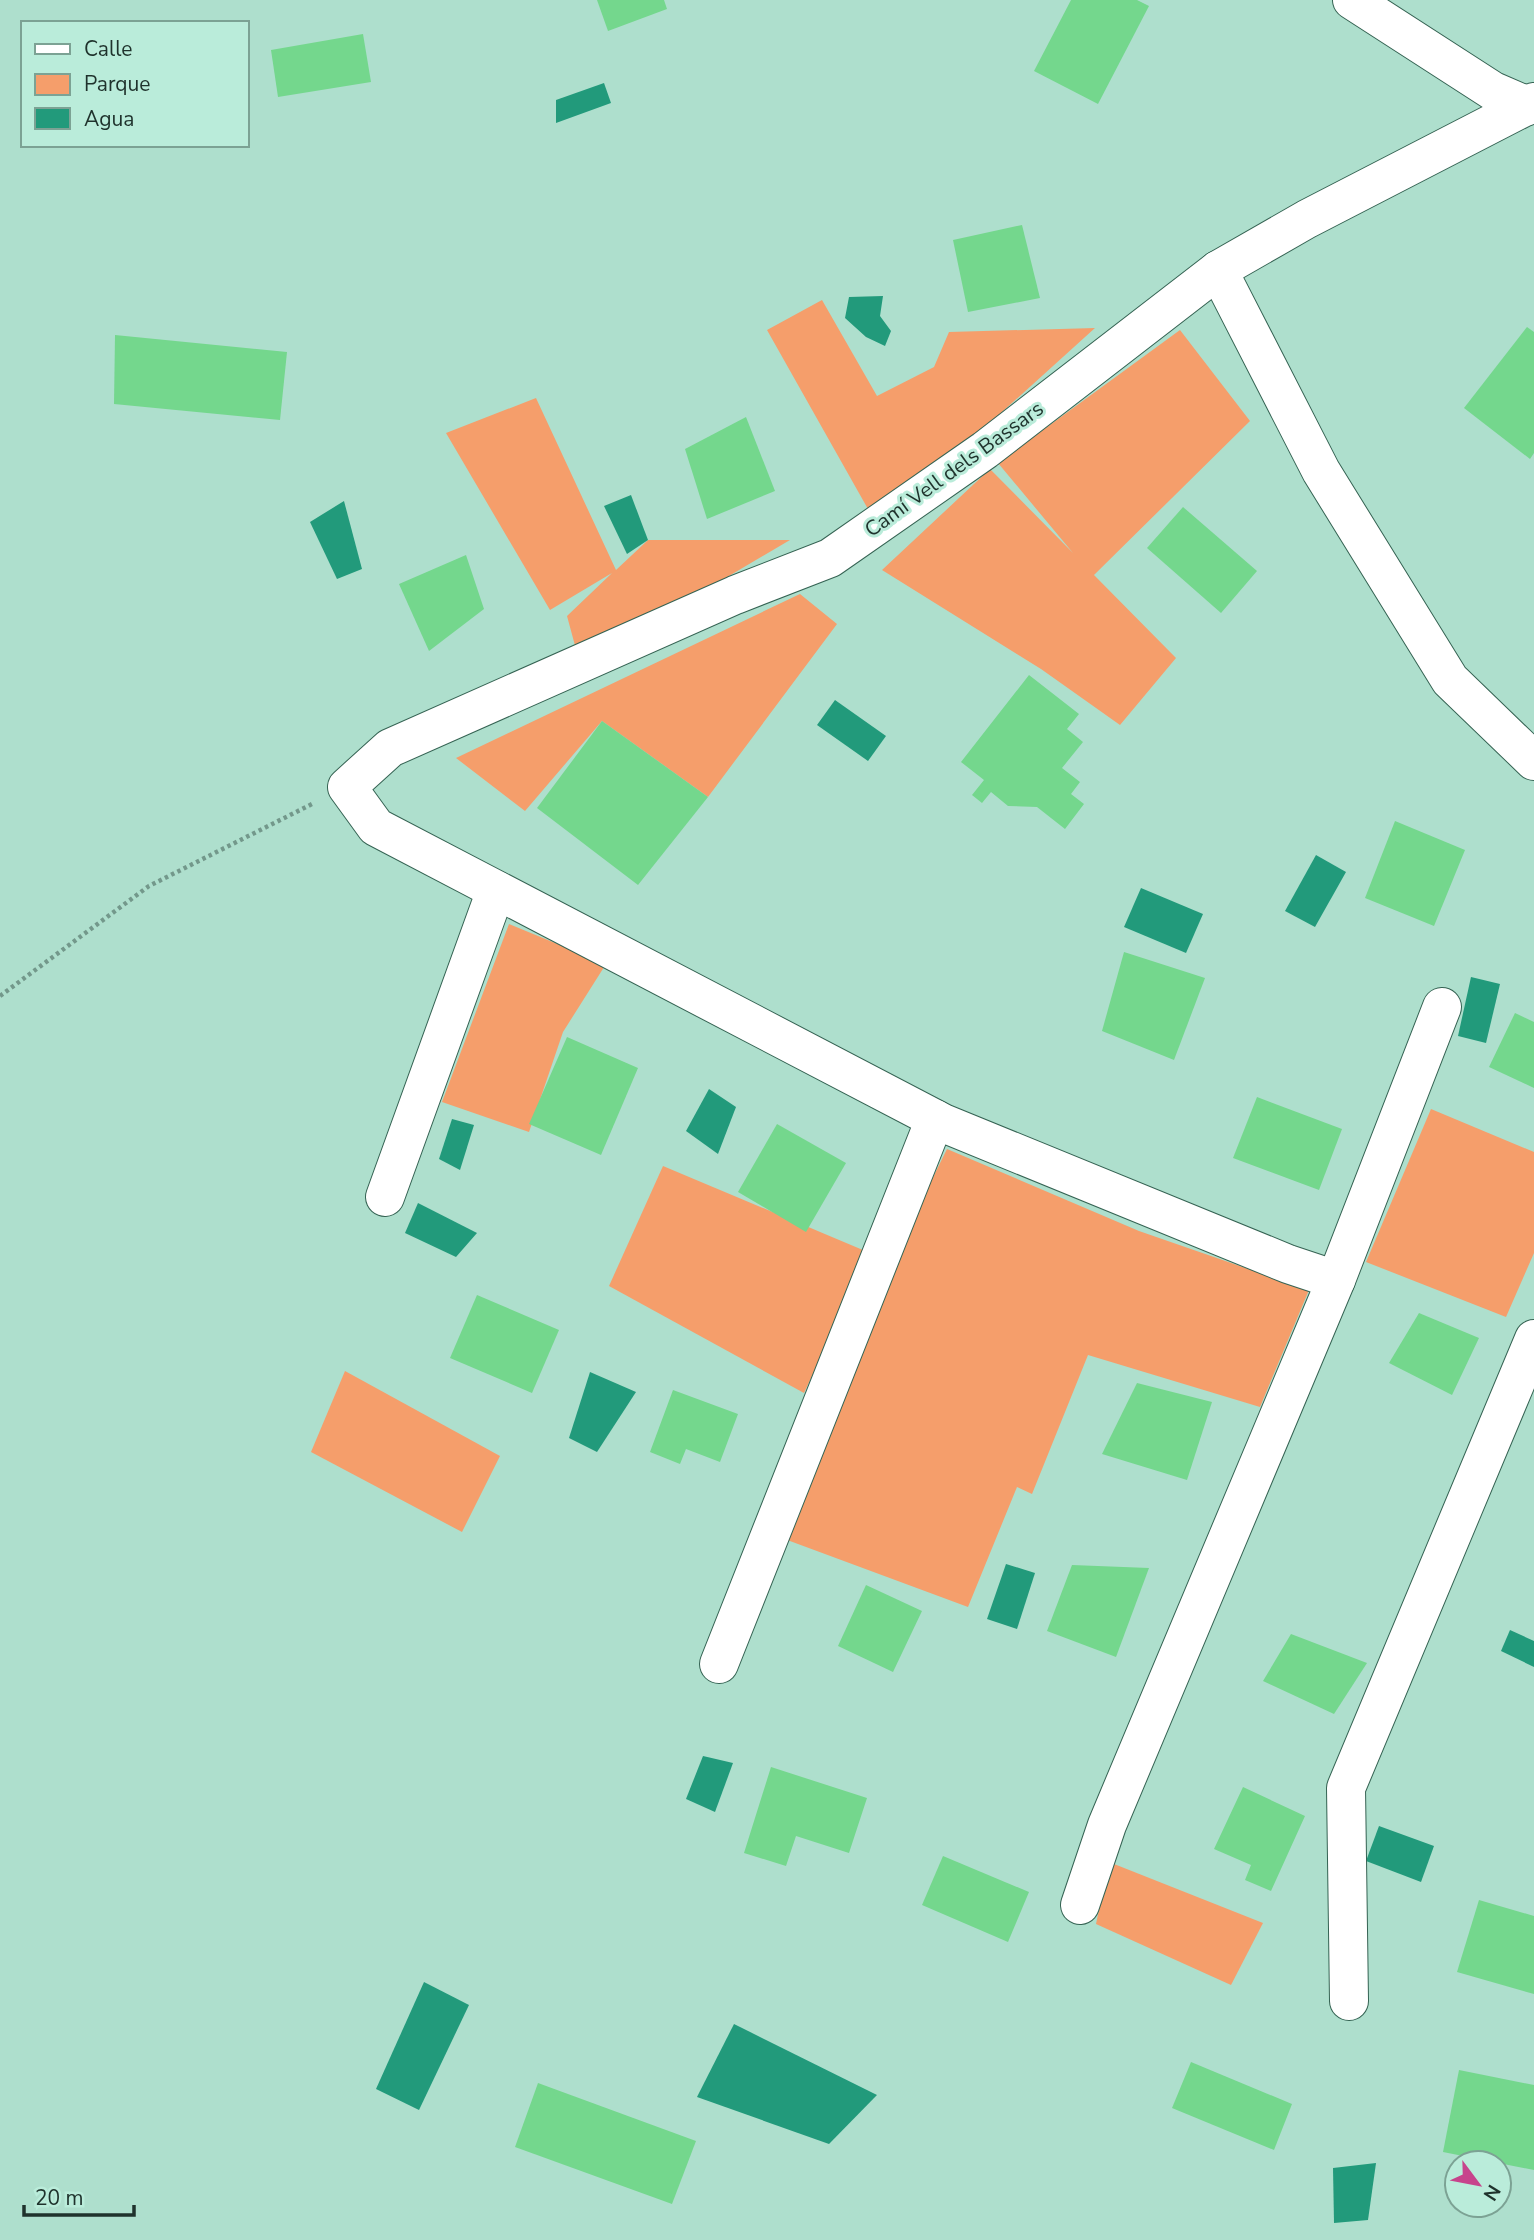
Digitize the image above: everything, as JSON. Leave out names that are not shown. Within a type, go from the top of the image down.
[{"type":"street","points":[[1352,0],[1493,90],[1531,104]]},
{"type":"street","name":"Camí Vell dels Bassars","points":[[347,787],[390,748],[735,595],[830,558],[985,450],[1218,270],[1307,219],[1531,104]]},
{"type":"street","points":[[1218,270],[1321,471],[1451,680],[1534,761]]},
{"type":"street","points":[[347,787],[376,827],[935,1119],[1288,1264],[1336,1280]]},
{"type":"street","points":[[385,1197],[496,890]]},
{"type":"street","points":[[1080,1905],[1107,1825],[1336,1280],[1442,1007]]},
{"type":"street","points":[[719,1664],[935,1119]]},
{"type":"street","points":[[1349,2001],[1346,1788],[1534,1339]]},
{"type":"path","points":[[0,996],[149,886],[347,787]]},
{"type":"green space","points":[[822,300],[877,396],[934,367],[949,332],[1095,328],[877,525],[767,330]]},
{"type":"green space","points":[[1180,330],[1250,421],[1094,575],[1176,658],[1120,725],[1041,669],[882,570],[990,469],[1073,553],[998,463]]},
{"type":"green space","points":[[536,398],[616,570],[648,540],[790,540],[580,664],[567,616],[612,573],[550,610],[446,433]]},
{"type":"green space","points":[[800,594],[837,624],[708,797],[602,721],[525,811],[456,758]]},
{"type":"green space","points":[[509,924],[606,964],[563,1032],[529,1132],[442,1102]]},
{"type":"green space","points":[[1431,1109],[1534,1152],[1534,1253],[1506,1317],[1366,1262]]},
{"type":"green space","points":[[947,1149],[1139,1231],[1309,1290],[1260,1407],[1088,1355],[1032,1494],[1017,1487],[968,1607],[771,1534],[825,1396]]},
{"type":"green space","points":[[663,1166],[870,1253],[804,1393],[609,1286]]},
{"type":"green space","points":[[345,1371],[500,1456],[462,1532],[311,1452]]},
{"type":"green space","points":[[1109,1862],[1263,1923],[1231,1985],[1096,1924]]},
{"type":"water","points":[[604,83],[611,103],[556,123],[556,100]]},
{"type":"water","points":[[883,296],[880,316],[891,331],[885,346],[866,337],[845,318],[849,297]]},
{"type":"water","points":[[631,495],[648,540],[627,554],[604,506]]},
{"type":"water","points":[[344,501],[362,569],[337,579],[310,522]]},
{"type":"water","points":[[835,700],[886,736],[868,761],[817,725]]},
{"type":"water","points":[[1316,855],[1346,872],[1315,927],[1285,911]]},
{"type":"water","points":[[1141,888],[1203,914],[1186,953],[1124,927]]},
{"type":"water","points":[[1471,977],[1500,984],[1486,1043],[1458,1036]]},
{"type":"water","points":[[709,1089],[736,1107],[718,1154],[686,1131]]},
{"type":"water","points":[[452,1119],[474,1125],[460,1170],[439,1159]]},
{"type":"water","points":[[418,1203],[477,1233],[456,1257],[405,1233]]},
{"type":"water","points":[[590,1372],[636,1392],[597,1452],[569,1438]]},
{"type":"water","points":[[1006,1564],[1035,1573],[1017,1629],[987,1619]]},
{"type":"water","points":[[1510,1630],[1534,1641],[1534,1667],[1501,1651]]},
{"type":"water","points":[[703,1756],[733,1763],[715,1812],[686,1799]]},
{"type":"water","points":[[1379,1826],[1434,1846],[1421,1882],[1366,1861]]},
{"type":"water","points":[[424,1982],[469,2005],[419,2110],[376,2089]]},
{"type":"water","points":[[734,2024],[877,2095],[829,2144],[697,2097]]},
{"type":"water","points":[[1376,2163],[1368,2220],[1334,2223],[1333,2168]]},
{"type":"building","points":[[597,0],[664,0],[667,9],[608,31]]},
{"type":"building","points":[[1071,0],[1137,0],[1149,6],[1098,104],[1034,71]]},
{"type":"building","points":[[363,34],[371,82],[278,97],[271,50]]},
{"type":"building","points":[[1022,225],[1040,298],[968,312],[953,240]]},
{"type":"building","points":[[1527,327],[1534,332],[1534,453],[1530,459],[1464,408]]},
{"type":"building","points":[[115,335],[287,352],[280,420],[114,404]]},
{"type":"building","points":[[746,417],[775,491],[707,519],[685,449]]},
{"type":"building","points":[[1183,507],[1257,571],[1221,613],[1147,548]]},
{"type":"building","points":[[466,555],[484,609],[429,651],[399,584]]},
{"type":"building","points":[[1029,675],[1079,714],[1067,729],[1083,742],[1062,768],[1080,782],[1071,794],[1084,804],[1065,829],[1037,807],[1008,806],[991,792],[982,803],[972,795],[984,780],[961,762]]},
{"type":"building","points":[[602,721],[708,797],[638,885],[537,808]]},
{"type":"building","points":[[1395,821],[1465,850],[1434,926],[1365,898]]},
{"type":"building","points":[[1124,952],[1205,978],[1174,1060],[1102,1031]]},
{"type":"building","points":[[1515,1013],[1534,1022],[1534,1088],[1489,1067]]},
{"type":"building","points":[[567,1037],[638,1068],[601,1155],[529,1124]]},
{"type":"building","points":[[1257,1097],[1342,1129],[1319,1190],[1233,1158]]},
{"type":"building","points":[[777,1124],[846,1163],[806,1232],[738,1192]]},
{"type":"building","points":[[477,1295],[559,1330],[532,1393],[450,1358]]},
{"type":"building","points":[[1419,1313],[1479,1338],[1452,1395],[1389,1363]]},
{"type":"building","points":[[1137,1383],[1212,1402],[1187,1480],[1102,1454]]},
{"type":"building","points":[[673,1390],[738,1414],[720,1462],[686,1449],[680,1464],[650,1452]]},
{"type":"building","points":[[1072,1565],[1149,1568],[1116,1657],[1047,1631]]},
{"type":"building","points":[[866,1585],[922,1611],[893,1672],[838,1646]]},
{"type":"building","points":[[1291,1634],[1367,1663],[1334,1714],[1263,1681]]},
{"type":"building","points":[[771,1767],[867,1798],[849,1853],[796,1836],[786,1866],[744,1853]]},
{"type":"building","points":[[1243,1787],[1305,1816],[1271,1891],[1245,1880],[1251,1865],[1214,1849]]},
{"type":"building","points":[[943,1856],[1029,1892],[1008,1942],[922,1905]]},
{"type":"building","points":[[1479,1900],[1534,1916],[1534,1994],[1457,1972]]},
{"type":"building","points":[[1191,2062],[1292,2104],[1274,2150],[1172,2108]]},
{"type":"building","points":[[1459,2070],[1534,2085],[1534,2170],[1513,2166],[1513,2149],[1444,2149]]},
{"type":"building","points":[[538,2083],[696,2141],[672,2204],[515,2147]]}]
